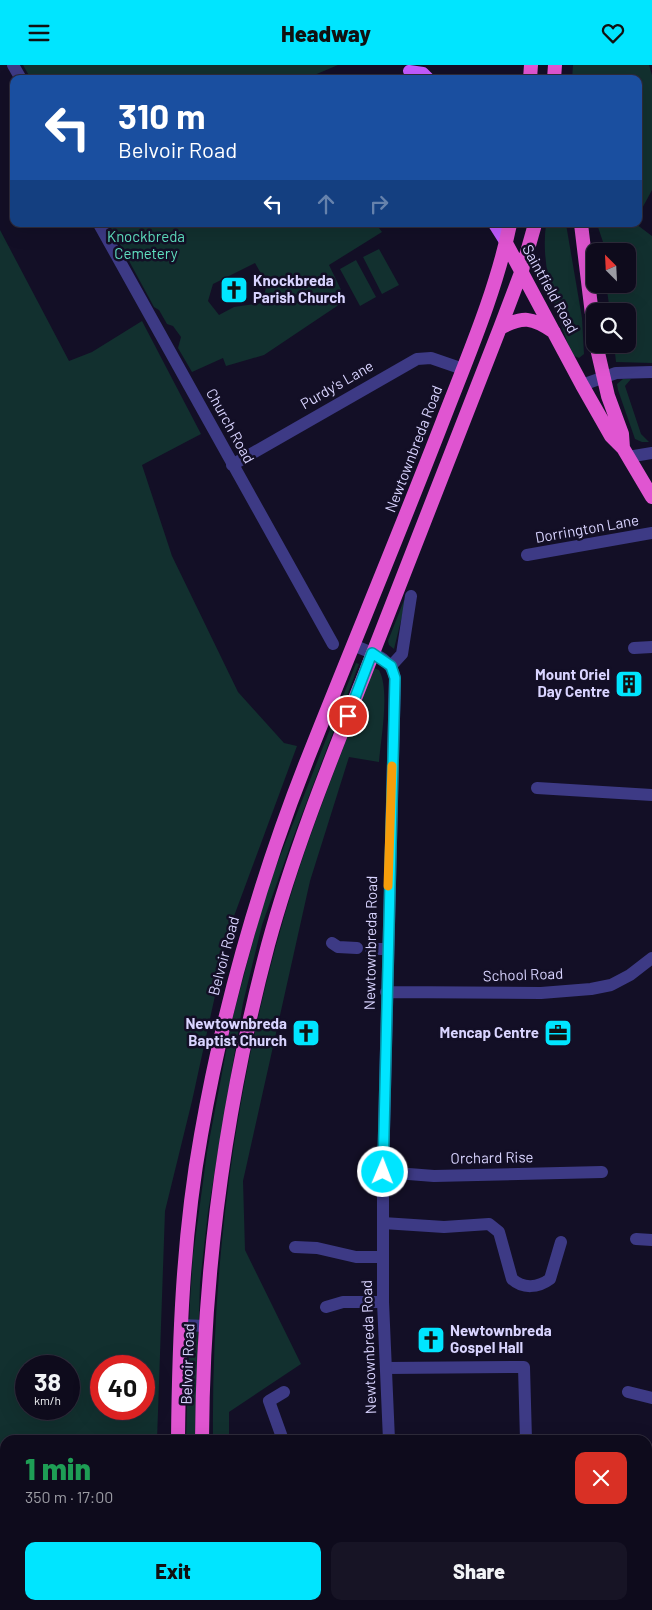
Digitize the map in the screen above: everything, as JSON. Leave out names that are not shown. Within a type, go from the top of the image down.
[{"type":"highway","name":"Newtownbreda Road","points":[[354,645],[462,369],[506,243],[509,227]]},
{"type":"highway","points":[[372,653],[500,328],[522,270],[534,227]]},
{"type":"highway","name":"Saintfield Road","points":[[581,227],[591,303]]},
{"type":"highway","name":"Saintfield Road","points":[[506,243],[611,436],[626,453],[652,497]]},
{"type":"highway","points":[[500,328],[523,319],[540,323],[554,332]]},
{"type":"highway","name":"Saintfield Road","points":[[598,353],[602,376],[622,434],[626,453]]},
{"type":"highway","name":"Belvoir Road","points":[[178,1435],[180,1325],[200,1137],[227,1005],[260,889],[305,766],[354,645]]},
{"type":"highway","name":"Belvoir Road","points":[[202,1435],[206,1326],[221,1171],[249,1020],[288,879],[308,819],[372,653]]},
{"type":"main road","points":[[407,72],[423,73],[425,75]]},
{"type":"main road","name":"Saintfield Road","points":[[496,227],[506,243]]},
{"type":"street","name":"Church Road","points":[[101,227],[332,645]]},
{"type":"street","name":"Purdy's Lane","points":[[232,465],[417,359],[431,358],[462,369]]},
{"type":"street","points":[[582,385],[602,376],[616,373],[652,372]]},
{"type":"street","points":[[626,453],[652,453]]},
{"type":"street","name":"Dorrington Lane","points":[[527,555],[652,533]]},
{"type":"street","points":[[354,645],[372,653],[391,666],[402,654],[411,596]]},
{"type":"street","points":[[634,649],[652,647]]},
{"type":"street","name":"Newtownbreda Road","points":[[389,1435],[383,1302],[383,1172],[392,717],[395,689],[391,666]]},
{"type":"street","points":[[537,788],[652,795]]},
{"type":"street","points":[[332,943],[338,947],[357,949]]},
{"type":"street","points":[[371,949],[387,949]]},
{"type":"street","name":"School Road","points":[[386,992],[540,993],[591,989],[611,985],[630,975],[652,958]]},
{"type":"street","name":"Orchard Rise","points":[[383,1172],[434,1176],[602,1172]]},
{"type":"street","points":[[383,1223],[444,1227],[489,1224],[499,1232],[512,1279],[517,1283],[530,1286],[545,1283],[550,1279],[561,1242]]},
{"type":"street","points":[[636,1239],[652,1240]]},
{"type":"street","points":[[295,1247],[317,1248],[356,1257],[383,1257]]},
{"type":"street","points":[[326,1307],[344,1302],[383,1302]]},
{"type":"street","points":[[180,1325],[206,1326]]},
{"type":"street","points":[[386,1368],[524,1367],[526,1435]]},
{"type":"street","points":[[281,1435],[269,1401],[284,1392]]},
{"type":"street","points":[[628,1392],[652,1397]]},
{"type":"green space","points":[[23,65],[338,65],[314,75],[29,75]]},
{"type":"green space","points":[[573,65],[649,65],[652,75],[652,190],[642,208],[642,75],[572,75]]},
{"type":"green space","name":"Knockbreda Cemetery","points":[[111,227],[378,227],[382,232],[329,265],[346,300],[264,355],[226,366],[223,358],[192,372],[178,348],[181,337],[173,326],[167,324],[159,310],[154,307]],"holes":[[[255,263],[267,284],[262,303],[234,307],[219,315],[208,301],[213,284]]]},
{"type":"green space","points":[[546,227],[567,227],[582,318],[584,354],[579,358],[572,355],[551,291],[545,258]]},
{"type":"green space","points":[[598,227],[640,227],[652,236],[652,363],[616,362],[615,353],[636,353],[636,303],[609,303],[607,293],[636,293],[636,243],[603,243]]},
{"type":"green space","points":[[0,230],[69,361],[92,352],[142,321],[201,434],[142,465],[172,556],[238,692],[284,743],[297,746],[230,927],[192,1101],[165,1211],[157,1435],[0,1435]]},
{"type":"green space","points":[[379,249],[399,285],[382,294],[363,257]]},
{"type":"green space","points":[[356,260],[376,297],[360,306],[340,269]]},
{"type":"green space","points":[[623,379],[631,379],[625,386],[641,434],[649,442],[635,439],[618,390],[617,384]]},
{"type":"green space","points":[[404,600],[406,600],[394,649],[389,645],[388,641]]},
{"type":"green space","points":[[356,663],[359,664],[262,925],[243,1003],[208,1212],[200,1283],[195,1435],[186,1435],[193,1256],[207,1152],[232,1020],[266,892]]},
{"type":"green space","points":[[373,668],[379,670],[384,689],[384,714],[379,762],[349,757],[310,881],[243,1181],[245,1250],[301,1364],[229,1412],[229,1435],[213,1435],[217,1298],[232,1156],[244,1085],[276,946],[314,825]]},
{"type":"slow traffic","points":[[388,886],[392,766]]},
{"type":"place","name":"Knockbreda Parish Church","points":[[234,290]]},
{"type":"place","name":"Mount Oriel Day Centre","points":[[629,684]]},
{"type":"place","name":"Newtownbreda Baptist Church","points":[[306,1033]]},
{"type":"place","name":"Mencap Centre","points":[[558,1033]]},
{"type":"place","name":"Newtownbreda Gospel Hall","points":[[431,1340]]},
{"type":"route","points":[[348,716],[372,653],[379,656],[391,666],[395,678],[392,717],[383,1172]]}]
